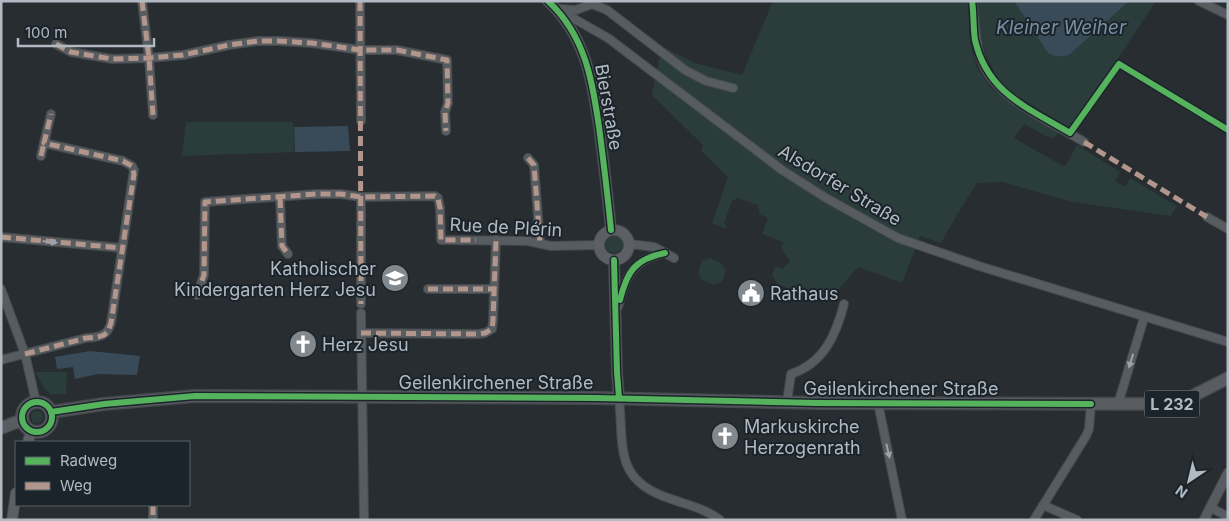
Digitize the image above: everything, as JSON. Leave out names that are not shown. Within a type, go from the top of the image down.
[{"type":"main road","name":"Bierstraße","points":[[552,5],[573,32],[586,58],[593,84],[611,230]]},
{"type":"main road","points":[[611,230],[622,231],[630,244],[627,254],[614,260],[601,254],[599,245],[603,235],[611,230]]},
{"type":"main road","points":[[614,260],[619,398]]},
{"type":"main road","name":"Geilenkirchener Straße","points":[[51,412],[104,404],[176,397],[619,398],[878,403],[1175,404],[1228,378]]},
{"type":"main road","points":[[36,402],[45,404],[51,412],[52,422],[46,430],[36,432],[30,437],[22,420],[26,406],[36,402]]},
{"type":"main road","points":[[1,428],[22,420]]},
{"type":"main road","points":[[12,520],[15,500]]},
{"type":"street","points":[[142,1],[153,115]]},
{"type":"street","points":[[360,1],[361,121]]},
{"type":"street","points":[[972,1],[975,38],[979,55],[982,64],[993,80],[1011,97],[1084,142]]},
{"type":"street","points":[[1199,1],[1228,14]]},
{"type":"street","points":[[552,5],[576,10],[592,4],[606,10],[685,70],[706,81],[733,88]]},
{"type":"street","name":"Alsdorfer Straße","points":[[552,5],[608,38],[782,170],[820,195],[898,238],[970,263],[1144,318],[1228,342]]},
{"type":"street","points":[[56,44],[72,52],[121,59],[182,55],[228,45],[258,41],[312,43],[360,50],[397,50],[448,60],[448,103],[445,112],[446,131]]},
{"type":"street","points":[[41,156],[51,114]]},
{"type":"street","points":[[1,360],[104,335],[111,323],[134,170],[132,166],[123,161],[44,143]]},
{"type":"street","points":[[528,158],[534,164],[540,243]]},
{"type":"street","points":[[197,295],[204,275],[205,202],[317,194],[341,194],[361,197],[361,397],[364,520]]},
{"type":"street","name":"Rue de Plérin","points":[[361,197],[434,196],[438,198],[440,203],[441,240],[528,241],[551,246],[599,245]]},
{"type":"street","points":[[280,198],[282,246],[288,254]]},
{"type":"street","points":[[1207,217],[1228,229]]},
{"type":"street","points":[[1,238],[122,248]]},
{"type":"street","points":[[361,333],[485,333],[492,329],[493,289],[496,276],[496,240]]},
{"type":"street","points":[[630,244],[654,247],[674,258]]},
{"type":"street","points":[[616,314],[623,287],[632,269],[647,258],[665,253]]},
{"type":"street","points":[[1,289],[25,354],[36,402]]},
{"type":"street","points":[[428,289],[493,289]]},
{"type":"street","name":"Geilenkirchener Straße","points":[[787,402],[791,374],[816,360],[826,350],[837,329],[844,304]]},
{"type":"street","points":[[1118,404],[1144,318]]},
{"type":"street","points":[[619,398],[626,464],[634,478],[647,490],[702,509],[720,520]]},
{"type":"street","points":[[878,403],[902,520]]},
{"type":"street","points":[[1034,520],[1086,436],[1091,404]]},
{"type":"street","points":[[1204,520],[1228,473]]},
{"type":"street","points":[[1043,505],[1077,520]]},
{"type":"street","points":[[153,506],[153,520]]},
{"type":"street","points":[[1210,507],[1228,517]]},
{"type":"shaded area","points":[[773,1],[968,1],[970,42],[977,68],[991,88],[1024,112],[1059,133],[1053,138],[1024,124],[1014,138],[1063,166],[1066,165],[1077,145],[1120,172],[1115,181],[1125,187],[1130,178],[1177,206],[1171,216],[1073,202],[1003,182],[977,183],[941,243],[920,236],[902,283],[858,267],[832,297],[808,299],[805,294],[777,284],[772,275],[775,267],[783,269],[790,261],[781,248],[783,242],[762,234],[768,218],[759,214],[757,205],[738,198],[732,201],[724,222],[727,229],[712,223],[728,177],[701,151],[703,145],[652,95],[662,46],[694,63],[742,75]]},
{"type":"shaded area","points":[[975,1],[1156,1],[1084,110],[1069,128],[1008,90],[999,82],[985,53],[979,30]]},
{"type":"shaded area","points":[[186,122],[293,122],[294,152],[182,156]]},
{"type":"shaded area","points":[[614,235],[620,238],[623,244],[620,250],[614,253],[608,250],[605,244],[608,238]]},
{"type":"shaded area","points":[[710,258],[721,263],[726,271],[722,281],[714,285],[702,280],[698,272],[702,261]]},
{"type":"shaded area","points":[[35,372],[67,372],[66,394],[50,394],[44,388]]},
{"type":"shaded area","points":[[37,411],[43,417],[37,423],[31,417]]},
{"type":"water","name":"Kleiner Weiher","points":[[1014,1],[1129,1],[1069,55],[1056,56],[1048,53]]},
{"type":"water","points":[[348,126],[350,151],[295,152],[294,127]]},
{"type":"water","points":[[90,351],[140,356],[137,375],[98,374],[75,379],[73,367],[57,369],[55,357]]},
{"type":"marked path","points":[[142,1],[153,115]]},
{"type":"marked path","points":[[360,1],[361,304]]},
{"type":"marked path","points":[[56,44],[71,52],[112,59],[183,55],[229,45],[258,41],[279,41],[312,43],[360,50],[397,50],[447,60],[448,103],[445,112],[446,131]]},
{"type":"marked path","points":[[25,354],[86,338],[98,337],[108,331],[111,323],[134,174],[132,166],[123,161],[44,143],[51,114]]},
{"type":"marked path","points":[[1084,142],[1207,217]]},
{"type":"marked path","points":[[41,156],[44,143]]},
{"type":"marked path","points":[[528,158],[534,165],[540,243]]},
{"type":"marked path","points":[[197,295],[204,275],[205,202],[317,194],[341,194],[361,197],[435,196],[438,198],[440,208],[441,240],[476,240]]},
{"type":"marked path","points":[[280,198],[282,246],[288,254]]},
{"type":"marked path","points":[[1,237],[122,248]]},
{"type":"marked path","points":[[361,333],[478,334],[492,329],[496,240]]},
{"type":"marked path","points":[[428,289],[493,289]]},
{"type":"marked path","points":[[153,506],[153,520]]},
{"type":"cycle path","points":[[548,1],[572,30],[580,46],[591,80],[600,134],[611,230]]},
{"type":"cycle path","points":[[972,1],[975,40],[981,58],[989,73],[1011,97],[1070,133],[1119,64],[1228,130]]},
{"type":"cycle path","points":[[620,300],[629,274],[634,268],[646,259],[665,253]]},
{"type":"cycle path","points":[[614,260],[619,398]]},
{"type":"cycle path","points":[[51,412],[104,404],[195,396],[597,398],[817,403],[1091,404]]},
{"type":"cycle path","points":[[37,402],[48,406],[52,417],[48,428],[37,432],[26,428],[22,417],[26,406],[37,402]]},
{"type":"place","name":"Katholischer Kindergarten Herz Jesu","points":[[395,278]]},
{"type":"place","name":"Rathaus","points":[[751,293]]},
{"type":"place","name":"Herz Jesu","points":[[303,344]]},
{"type":"place","name":"Markuskirche Herzogenrath","points":[[725,436]]}]
